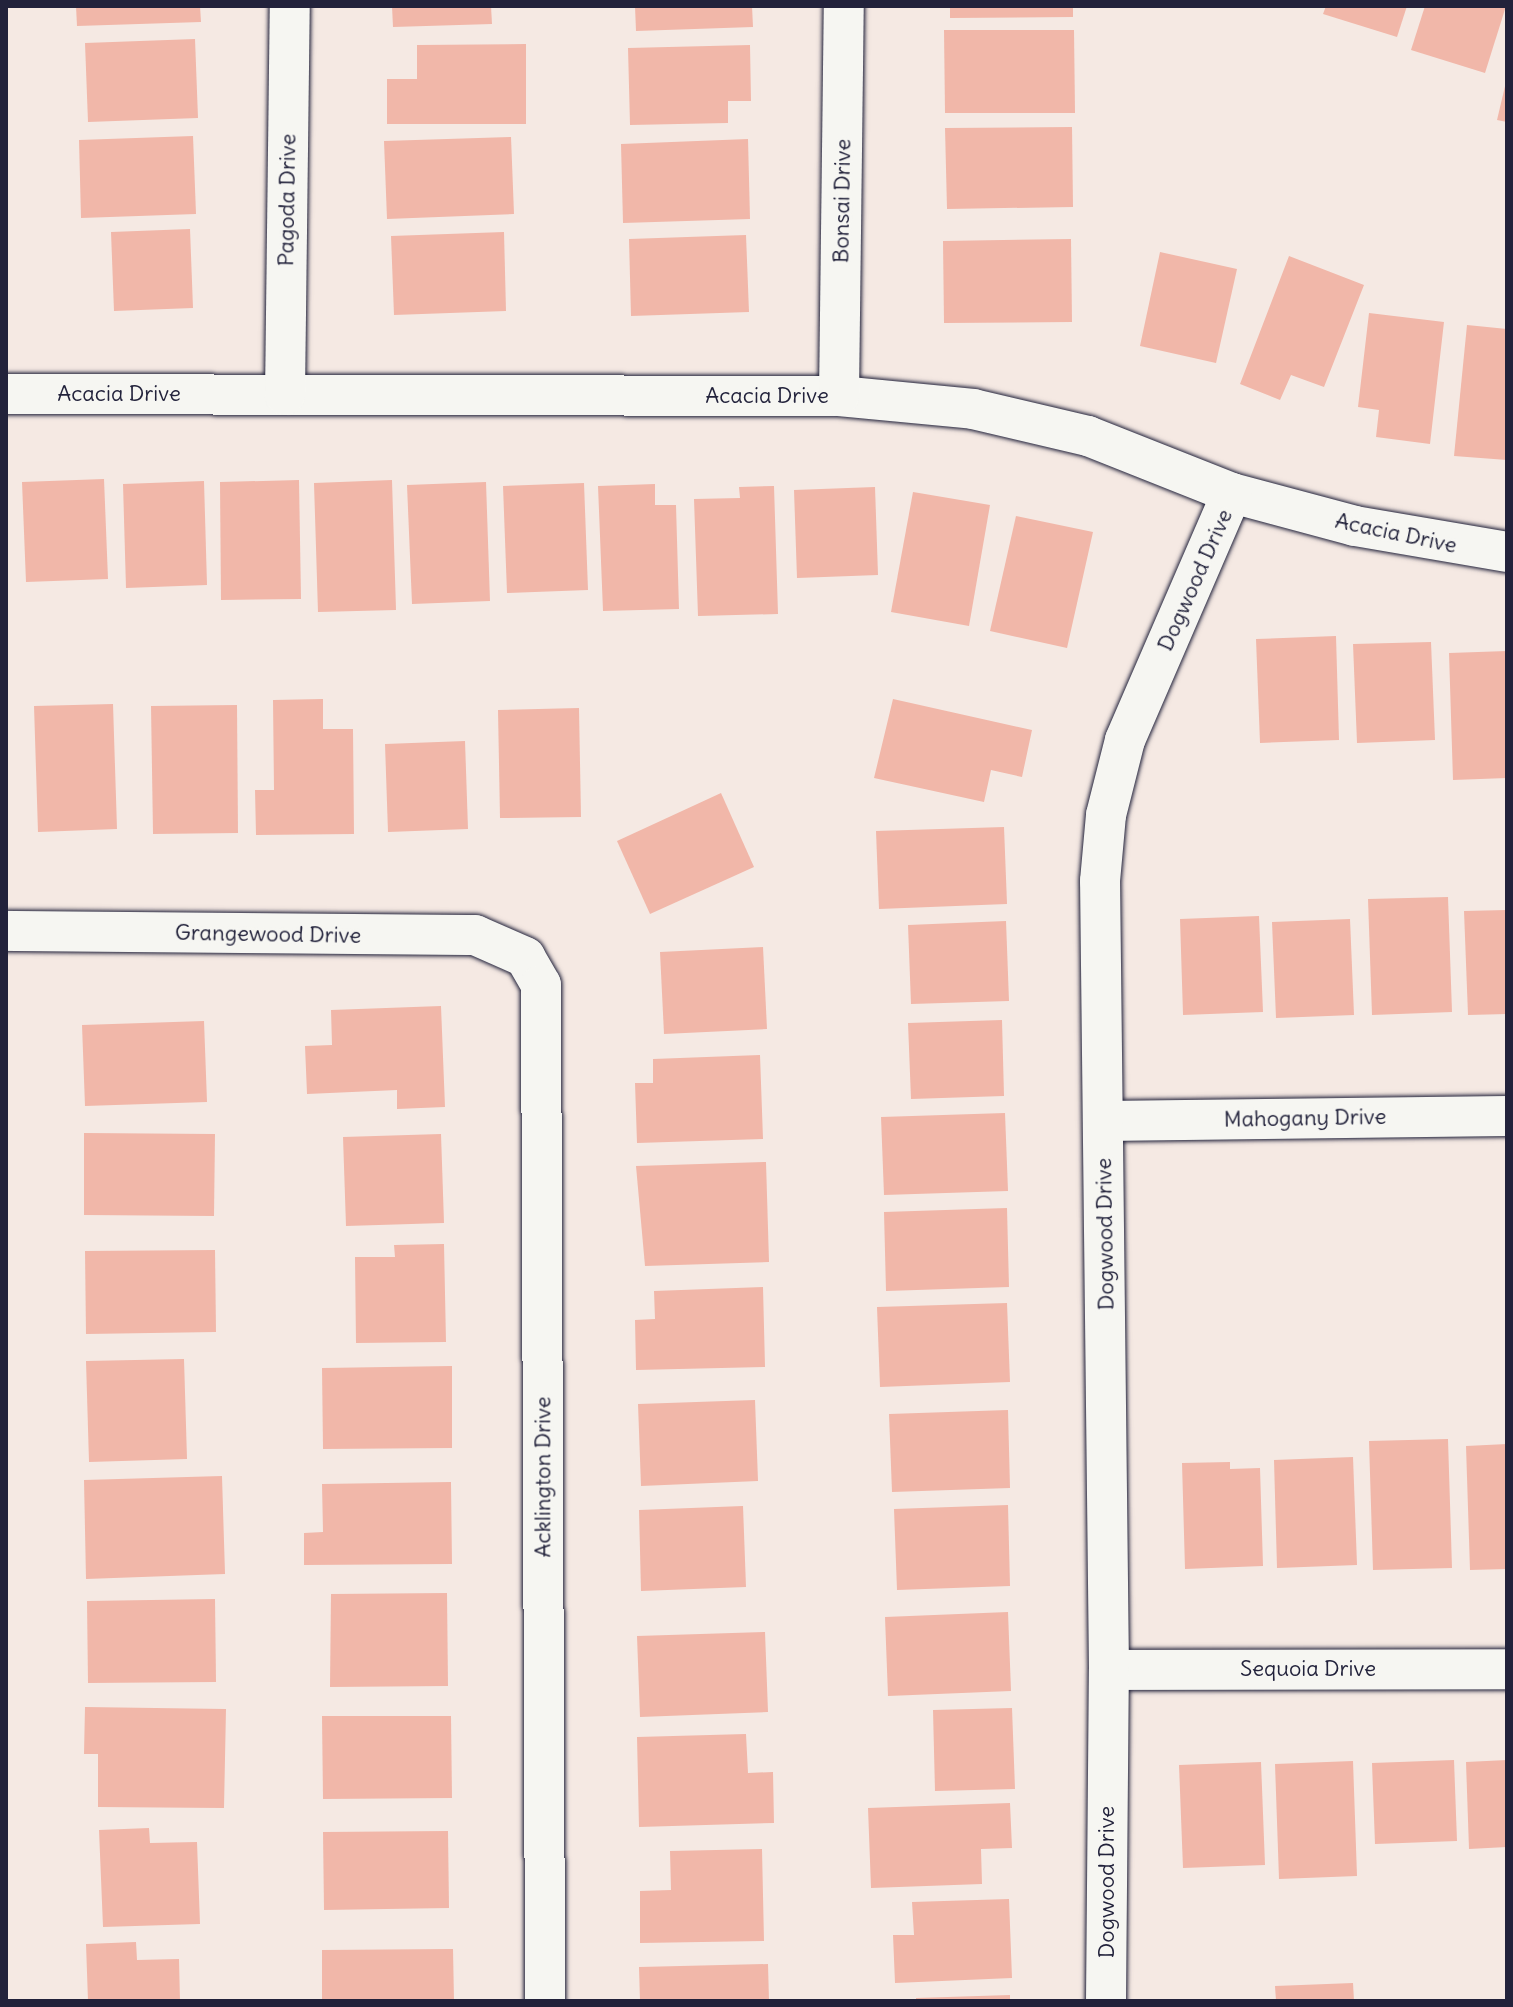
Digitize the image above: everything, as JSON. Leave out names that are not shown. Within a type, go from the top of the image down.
[{"type":"street","name":"Pagoda Drive","points":[[285,395],[290,6]]},
{"type":"street","name":"Bonsai Drive","points":[[839,396],[844,6]]},
{"type":"street","name":"Acacia Drive","points":[[6,394],[839,396],[973,409],[1088,436],[1232,493],[1355,526],[1507,552]]},
{"type":"street","name":"Dogwood Drive","points":[[1106,2001],[1109,1670],[1100,881],[1106,815],[1125,740],[1232,493]]},
{"type":"street","name":"Grangewood Drive","points":[[6,931],[475,935],[525,957]]},
{"type":"street","name":"Acklington Drive","points":[[525,957],[541,985],[545,2001]]},
{"type":"street","name":"Mahogany Drive","points":[[1104,1121],[1507,1116]]},
{"type":"street","name":"Sequoia Drive","points":[[1109,1670],[1507,1669]]},
{"type":"building","points":[[76,6],[200,6],[201,22],[77,26]]},
{"type":"building","points":[[392,6],[491,6],[492,24],[393,27]]},
{"type":"building","points":[[635,6],[752,6],[753,27],[636,31]]},
{"type":"building","points":[[950,6],[1073,6],[1073,17],[950,18]]},
{"type":"building","points":[[1326,6],[1407,6],[1397,37],[1323,14]]},
{"type":"building","points":[[1425,6],[1506,6],[1485,73],[1411,50]]},
{"type":"building","points":[[944,30],[1074,30],[1075,113],[945,113]]},
{"type":"building","points":[[195,39],[198,118],[88,122],[85,43]]},
{"type":"building","points":[[526,44],[526,124],[387,124],[387,79],[417,79],[417,45]]},
{"type":"building","points":[[750,45],[751,101],[728,101],[728,123],[630,125],[628,48]]},
{"type":"building","points":[[1507,83],[1507,122],[1497,120]]},
{"type":"building","points":[[1072,127],[1073,207],[947,209],[945,128]]},
{"type":"building","points":[[193,136],[196,214],[81,218],[79,140]]},
{"type":"building","points":[[511,137],[514,214],[387,219],[384,141]]},
{"type":"building","points":[[748,139],[750,219],[623,223],[621,144]]},
{"type":"building","points":[[190,229],[193,308],[114,311],[111,232]]},
{"type":"building","points":[[504,232],[506,311],[394,315],[391,236]]},
{"type":"building","points":[[746,235],[749,312],[631,316],[629,239]]},
{"type":"building","points":[[1071,239],[1072,322],[944,323],[943,241]]},
{"type":"building","points":[[1160,252],[1237,269],[1216,363],[1140,346]]},
{"type":"building","points":[[1289,256],[1364,285],[1324,387],[1291,375],[1280,400],[1240,384]]},
{"type":"building","points":[[1369,313],[1444,322],[1430,444],[1376,437],[1379,410],[1358,407]]},
{"type":"building","points":[[1467,325],[1507,329],[1507,460],[1454,456]]},
{"type":"building","points":[[104,479],[108,579],[26,582],[22,482]]},
{"type":"building","points":[[299,480],[301,599],[221,600],[220,482]]},
{"type":"building","points":[[392,480],[396,610],[318,612],[314,483]]},
{"type":"building","points":[[204,481],[207,585],[126,588],[123,484]]},
{"type":"building","points":[[486,482],[490,601],[412,604],[407,485]]},
{"type":"building","points":[[584,483],[588,590],[507,593],[503,486]]},
{"type":"building","points":[[655,484],[655,505],[676,505],[679,609],[603,611],[598,486]]},
{"type":"building","points":[[774,486],[778,614],[698,616],[694,499],[740,498],[739,487]]},
{"type":"building","points":[[875,487],[878,575],[797,578],[794,490]]},
{"type":"building","points":[[913,492],[990,505],[969,626],[891,612]]},
{"type":"building","points":[[1016,516],[1093,532],[1067,648],[990,631]]},
{"type":"building","points":[[1336,636],[1339,740],[1260,743],[1256,639]]},
{"type":"building","points":[[1431,642],[1435,740],[1357,743],[1353,644]]},
{"type":"building","points":[[1507,651],[1507,778],[1453,780],[1449,653]]},
{"type":"building","points":[[323,699],[323,729],[353,729],[354,834],[256,835],[255,790],[274,790],[273,700]]},
{"type":"building","points":[[893,699],[1032,730],[1022,777],[991,770],[984,802],[874,778]]},
{"type":"building","points":[[113,704],[117,829],[38,832],[34,706]]},
{"type":"building","points":[[237,705],[238,833],[153,834],[151,706]]},
{"type":"building","points":[[579,708],[581,817],[500,818],[498,710]]},
{"type":"building","points":[[465,741],[468,829],[388,832],[385,744]]},
{"type":"building","points":[[721,793],[754,867],[650,914],[617,841]]},
{"type":"building","points":[[1004,827],[1007,904],[879,909],[876,831]]},
{"type":"building","points":[[1448,897],[1452,1012],[1372,1015],[1368,899]]},
{"type":"building","points":[[1507,910],[1507,1014],[1468,1015],[1464,911]]},
{"type":"building","points":[[1259,916],[1263,1012],[1183,1015],[1180,919]]},
{"type":"building","points":[[1350,919],[1354,1015],[1276,1018],[1272,922]]},
{"type":"building","points":[[1006,921],[1009,1001],[911,1004],[908,925]]},
{"type":"building","points":[[763,947],[767,1029],[664,1034],[660,952]]},
{"type":"building","points":[[441,1006],[445,1107],[397,1109],[397,1090],[307,1094],[305,1046],[332,1045],[331,1010]]},
{"type":"building","points":[[1002,1020],[1004,1096],[911,1099],[908,1023]]},
{"type":"building","points":[[204,1021],[207,1102],[85,1106],[82,1025]]},
{"type":"building","points":[[760,1055],[763,1139],[637,1143],[635,1083],[653,1083],[653,1059]]},
{"type":"building","points":[[1005,1113],[1008,1191],[884,1195],[881,1117]]},
{"type":"building","points":[[84,1133],[215,1134],[214,1216],[84,1215]]},
{"type":"building","points":[[441,1134],[444,1223],[346,1226],[343,1137]]},
{"type":"building","points":[[766,1162],[769,1262],[645,1266],[636,1166]]},
{"type":"building","points":[[1007,1208],[1009,1287],[886,1291],[884,1212]]},
{"type":"building","points":[[444,1244],[446,1342],[356,1343],[355,1257],[395,1257],[394,1245]]},
{"type":"building","points":[[215,1250],[216,1332],[86,1334],[85,1251]]},
{"type":"building","points":[[763,1287],[765,1367],[636,1370],[635,1320],[655,1319],[654,1291]]},
{"type":"building","points":[[1007,1303],[1010,1382],[880,1387],[877,1307]]},
{"type":"building","points":[[184,1359],[187,1459],[89,1462],[86,1361]]},
{"type":"building","points":[[452,1366],[452,1448],[323,1449],[322,1368]]},
{"type":"building","points":[[755,1400],[758,1481],[641,1486],[638,1404]]},
{"type":"building","points":[[1008,1410],[1010,1488],[892,1492],[889,1414]]},
{"type":"building","points":[[1448,1439],[1452,1568],[1373,1570],[1369,1441]]},
{"type":"building","points":[[1507,1444],[1507,1569],[1470,1570],[1466,1446]]},
{"type":"building","points":[[1353,1457],[1357,1565],[1277,1568],[1274,1460]]},
{"type":"building","points":[[1230,1462],[1230,1469],[1260,1468],[1263,1566],[1185,1569],[1182,1463]]},
{"type":"building","points":[[222,1476],[225,1574],[86,1579],[84,1480]]},
{"type":"building","points":[[451,1482],[452,1564],[304,1565],[304,1533],[323,1532],[322,1484]]},
{"type":"building","points":[[1008,1505],[1010,1586],[897,1590],[894,1509]]},
{"type":"building","points":[[743,1506],[746,1587],[641,1591],[639,1510]]},
{"type":"building","points":[[447,1593],[448,1686],[330,1687],[331,1594]]},
{"type":"building","points":[[215,1599],[216,1682],[88,1683],[87,1601]]},
{"type":"building","points":[[1008,1612],[1011,1691],[888,1696],[885,1617]]},
{"type":"building","points":[[765,1632],[768,1712],[640,1717],[637,1636]]},
{"type":"building","points":[[85,1707],[226,1709],[224,1808],[98,1807],[98,1754],[84,1754]]},
{"type":"building","points":[[1012,1708],[1015,1789],[935,1791],[933,1710]]},
{"type":"building","points":[[322,1716],[451,1716],[452,1798],[323,1799]]},
{"type":"building","points":[[746,1734],[748,1773],[773,1772],[774,1823],[639,1827],[637,1737]]},
{"type":"building","points":[[1454,1760],[1457,1841],[1375,1844],[1372,1763]]},
{"type":"building","points":[[1507,1760],[1507,1847],[1469,1849],[1466,1762]]},
{"type":"building","points":[[1353,1761],[1357,1876],[1279,1879],[1275,1764]]},
{"type":"building","points":[[1261,1762],[1265,1865],[1183,1868],[1179,1765]]},
{"type":"building","points":[[1010,1803],[1012,1848],[981,1849],[982,1884],[871,1888],[868,1808]]},
{"type":"building","points":[[149,1828],[150,1843],[197,1842],[200,1924],[103,1927],[99,1830]]},
{"type":"building","points":[[448,1831],[449,1908],[324,1910],[323,1832]]},
{"type":"building","points":[[762,1849],[764,1941],[640,1943],[640,1891],[671,1890],[670,1851]]},
{"type":"building","points":[[1009,1899],[1012,1978],[895,1983],[893,1935],[914,1935],[912,1902]]},
{"type":"building","points":[[136,1942],[137,1960],[179,1959],[180,2001],[88,2001],[86,1944]]},
{"type":"building","points":[[453,1949],[454,2001],[322,2001],[322,1950]]},
{"type":"building","points":[[768,1964],[769,2001],[640,2001],[639,1967]]},
{"type":"building","points":[[1353,1983],[1354,2001],[1276,2001],[1275,1986]]},
{"type":"building","points":[[1010,1995],[1010,2001],[916,2001],[916,1998]]}]
